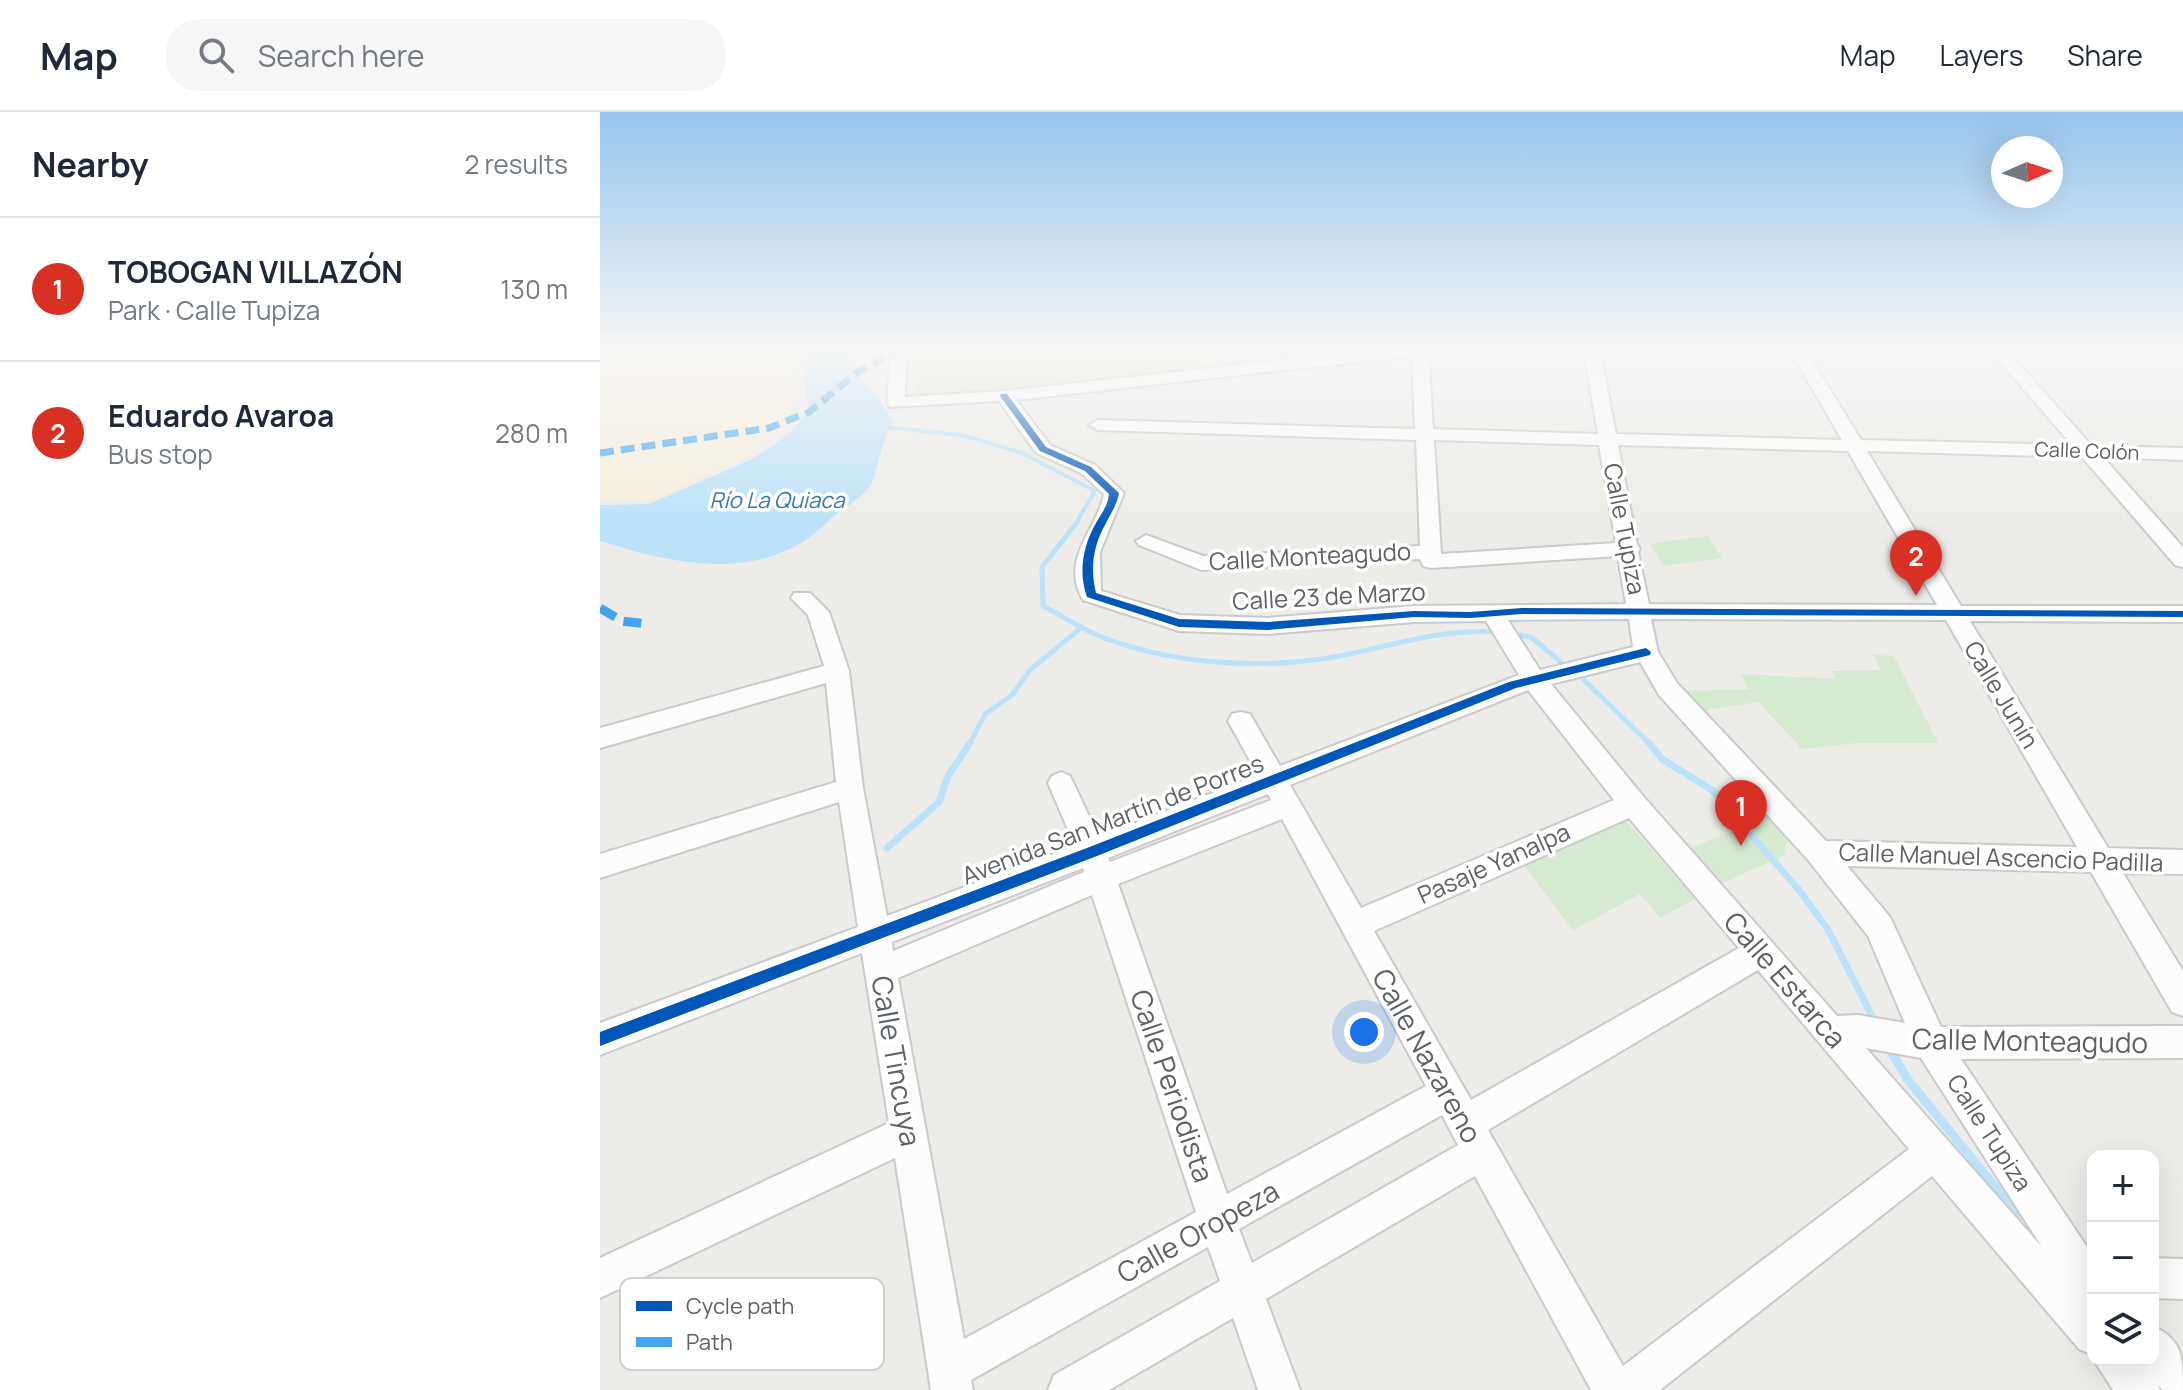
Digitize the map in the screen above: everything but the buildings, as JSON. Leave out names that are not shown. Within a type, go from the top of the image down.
[{"type":"street","name":"Calle 23 de Marzo","points":[[1012,407],[1043,449],[1088,469],[1114,493],[1113,506],[1100,524],[1086,560],[1091,595],[1179,623],[1268,626],[1414,614],[1522,611],[2183,614]]},
{"type":"street","points":[[1423,407],[1431,556]]},
{"type":"street","name":"Calle Tupiza","points":[[1601,407],[1630,549],[1646,652],[1668,689],[1819,853],[1879,927],[1931,1043],[2087,1276]]},
{"type":"street","name":"Calle Junín","points":[[1831,407],[2183,1001]]},
{"type":"street","points":[[2048,407],[2183,560]]},
{"type":"street","name":"Calle Colón","points":[[1098,425],[2183,454]]},
{"type":"street","name":"Calle Monteagudo","points":[[1146,541],[1201,563],[1630,549]]},
{"type":"street","name":"Calle Tincuya","points":[[802,598],[818,612],[837,671],[850,788],[950,1380]]},
{"type":"street","name":"Calle Estarca","points":[[1493,614],[1534,680],[1633,804],[2087,1328]]},
{"type":"street","name":"Avenida San Martín de Porres","points":[[600,1039],[875,936],[1097,865],[1280,794],[1513,685],[1646,652]]},
{"type":"street","points":[[600,738],[837,671]]},
{"type":"street","name":"Calle Nazareno","points":[[1241,721],[1614,1390]]},
{"type":"street","name":"Calle Periodista","points":[[1061,783],[1097,865],[1218,1222],[1279,1390]]},
{"type":"street","points":[[600,866],[850,788]]},
{"type":"street","name":"Pasaje Yanalpa","points":[[1355,925],[1633,804]]},
{"type":"street","name":"Calle Manuel Ascencio Padilla","points":[[1819,853],[2183,862]]},
{"type":"street","name":"Avenida San Martín de Porres","points":[[880,971],[1097,865]]},
{"type":"street","name":"Calle Oropeza","points":[[1069,1390],[1242,1291],[1464,1123],[1761,952]]},
{"type":"street","name":"Calle Monteagudo","points":[[1830,1032],[1858,1031],[1931,1043],[2183,1042]]},
{"type":"street","name":"Calle Oropeza","points":[[950,1380],[1218,1222],[1464,1123]]},
{"type":"street","points":[[600,1278],[908,1133]]},
{"type":"street","points":[[1626,1390],[1933,1153]]},
{"type":"street","points":[[2043,1278],[2087,1280]]},
{"type":"street","points":[[2159,1278],[2183,1279]]},
{"type":"street","points":[[2159,1353],[2183,1383]]},
{"type":"street","points":[[2120,1366],[2139,1390]]},
{"type":"green space","points":[[1707,536],[1722,558],[1664,566],[1650,544]]},
{"type":"green space","points":[[1874,655],[1894,656],[1938,743],[1857,743],[1802,749],[1758,702],[1700,711],[1682,691],[1749,689],[1741,674],[1835,679],[1832,671],[1880,670]]},
{"type":"green space","points":[[1755,807],[1777,824],[1787,842],[1783,856],[1718,885],[1687,850],[1728,833],[1729,817]]},
{"type":"green space","points":[[1614,819],[1628,823],[1695,899],[1660,918],[1640,894],[1573,930],[1523,864]]},
{"type":"sand","points":[[600,407],[793,407],[793,414],[748,456],[648,501],[600,499]]},
{"type":"water","name":"Río La Quiaca","points":[[808,407],[884,407],[893,421],[871,484],[801,543],[777,554],[727,564],[675,560],[600,541],[600,505],[649,504],[752,459],[789,434],[809,411]]},
{"type":"waterway","points":[[882,427],[962,435],[1022,453],[1095,491],[1076,523]]},
{"type":"waterway","points":[[1078,521],[1042,567],[1043,606],[1082,627]]},
{"type":"waterway","points":[[969,745],[985,714],[1012,695],[1030,670],[1082,627]]},
{"type":"waterway","points":[[1082,627],[1124,645],[1153,652],[1214,662],[1245,663],[1305,661],[1435,636],[1497,632]]},
{"type":"waterway","points":[[1519,635],[1531,637],[1561,662]]},
{"type":"waterway","points":[[1584,680],[1649,743]]},
{"type":"waterway","points":[[887,848],[939,802],[948,776],[970,743]]},
{"type":"waterway","points":[[1649,743],[1662,759],[1712,790],[1799,890],[1827,928],[1876,1024]]},
{"type":"waterway","points":[[1889,1048],[1908,1080],[2019,1216]]},
{"type":"marked path","points":[[600,453],[769,428],[816,407]]},
{"type":"marked path","points":[[600,608],[622,621],[647,624]]},
{"type":"cycle path","points":[[1012,407],[1043,449],[1088,469],[1114,493],[1089,552],[1087,569],[1091,595],[1179,623],[1268,626],[1414,614],[1470,615],[1522,611],[2183,614]]},
{"type":"cycle path","points":[[600,1039],[1092,852],[1513,685],[1646,652]]},
{"type":"place","name":"Eduardo Avaroa","points":[[1916,596]]},
{"type":"place","name":"TOBOGAN VILLAZÓN","points":[[1741,846]]}]
